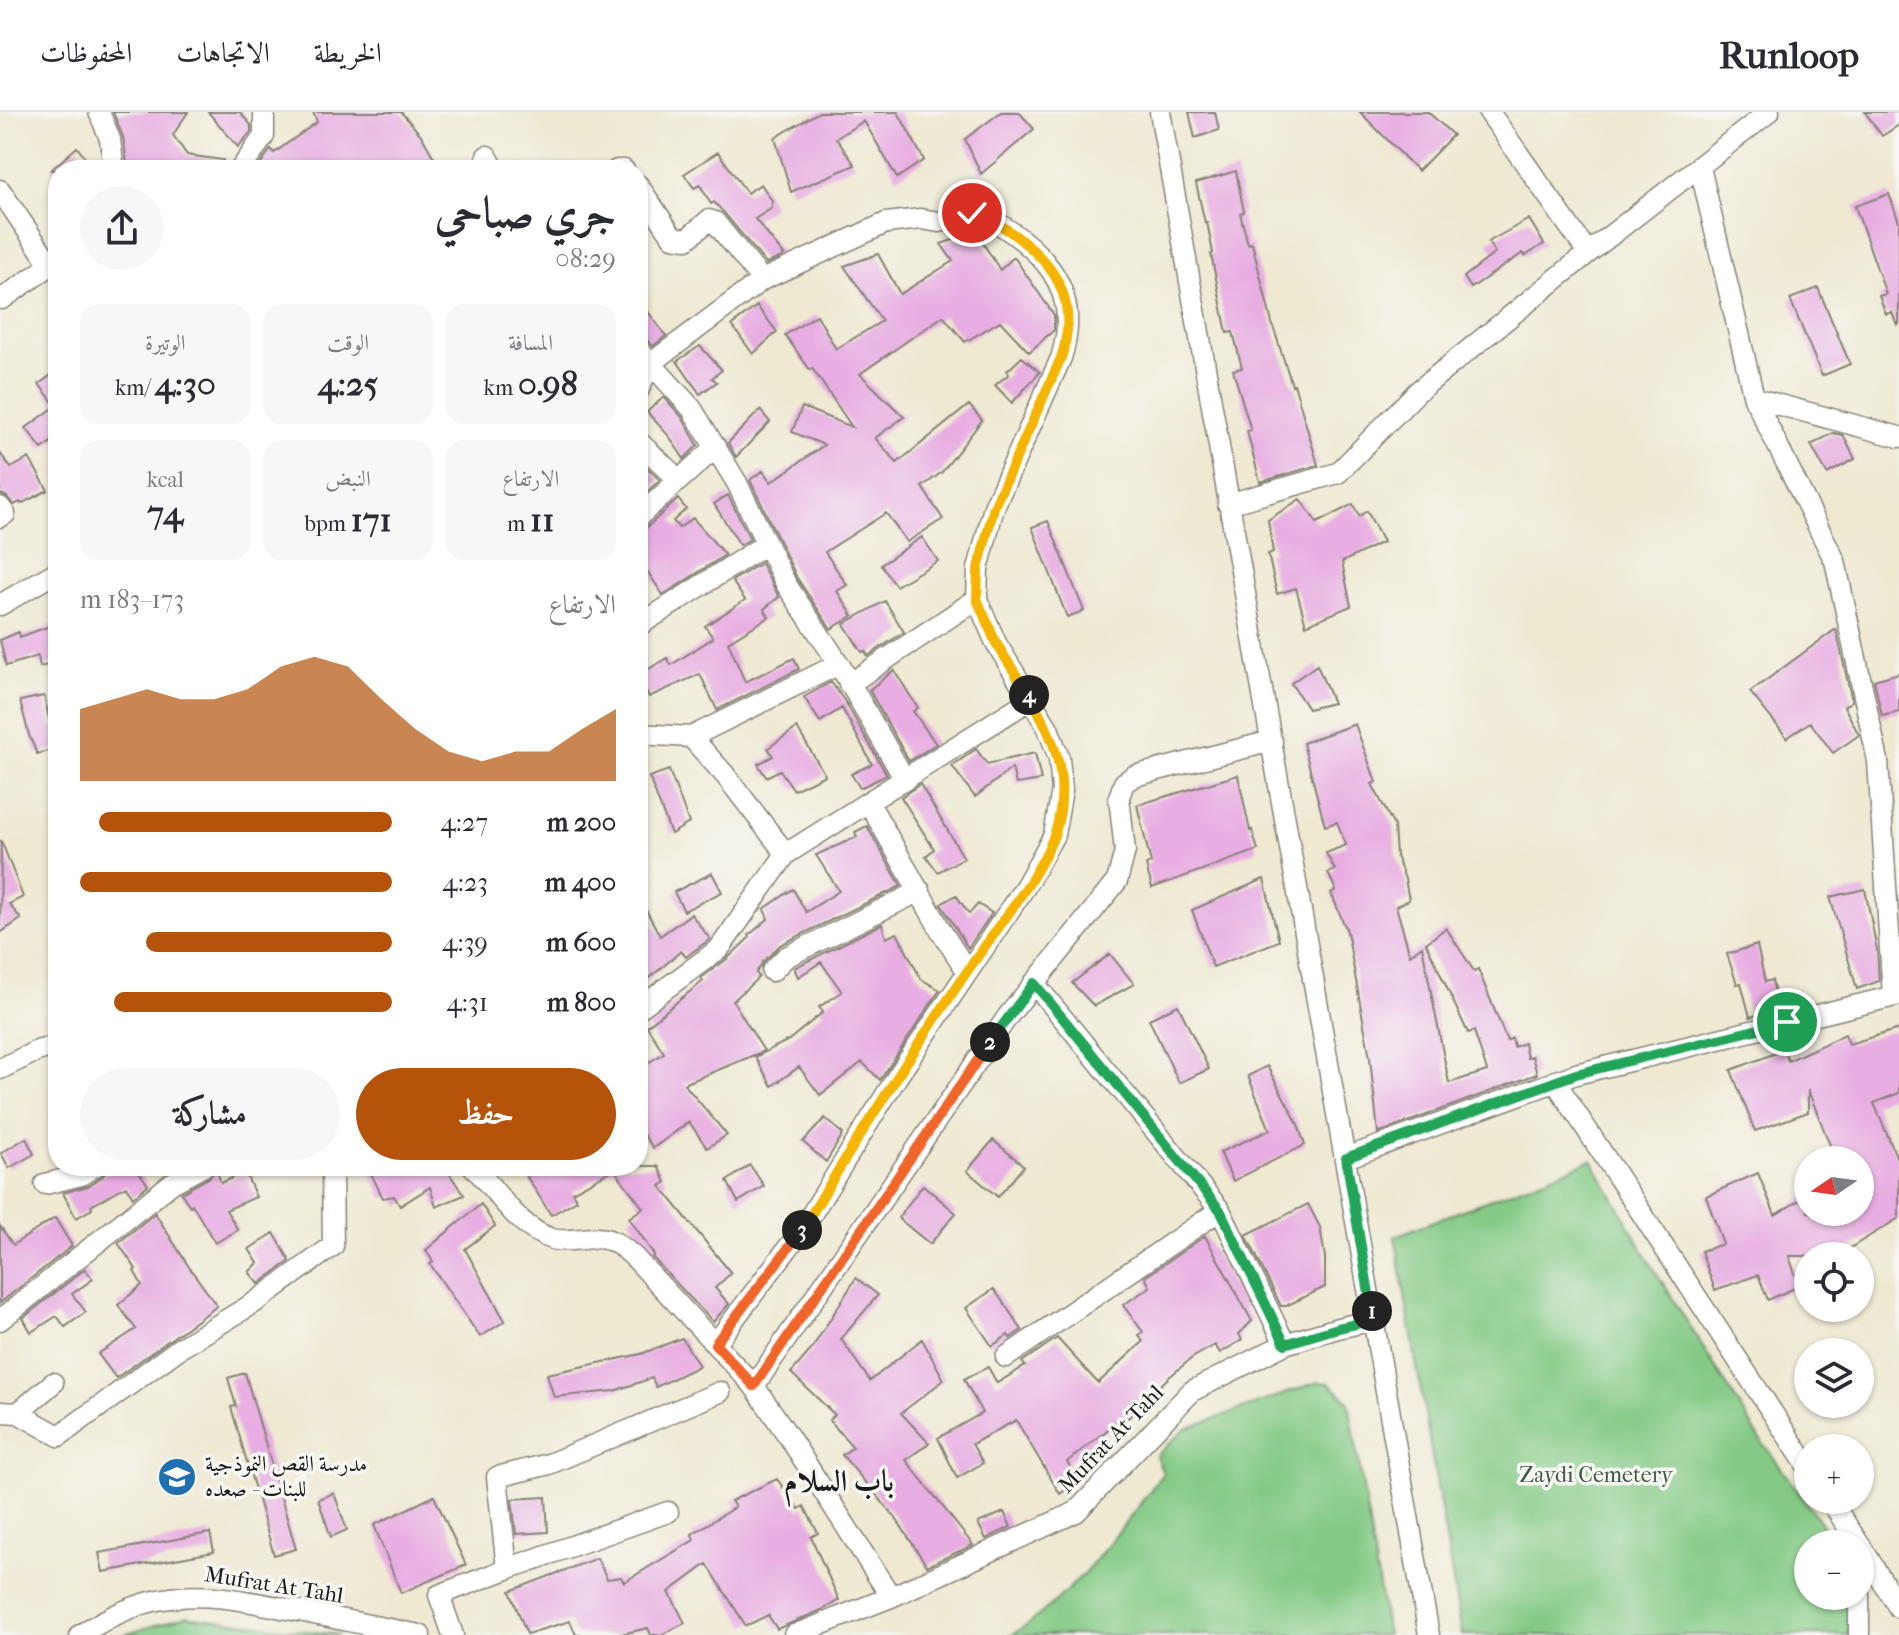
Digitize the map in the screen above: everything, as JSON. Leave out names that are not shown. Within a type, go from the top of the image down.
[{"type":"street","points":[[99,112],[110,139],[113,160]]},
{"type":"street","points":[[247,160],[264,136],[264,112]]},
{"type":"street","points":[[1160,112],[1429,1635]]},
{"type":"street","points":[[1489,112],[1588,253]]},
{"type":"street","points":[[1228,504],[1338,473],[1417,392],[1769,112]]},
{"type":"street","points":[[1346,1158],[1555,1081],[1896,996],[1878,761],[1835,561],[1754,398],[1700,167]]},
{"type":"street","points":[[0,190],[48,254]]},
{"type":"street","points":[[648,200],[673,237],[687,239],[709,220],[715,222],[762,280]]},
{"type":"street","points":[[648,353],[762,280],[886,223],[921,219],[939,222],[981,213],[1029,246],[1060,284],[1069,311],[1068,336],[1061,358],[994,507],[978,569],[977,599],[996,643],[1048,728],[1059,758],[1062,790],[1058,822],[1047,850],[1025,887],[897,1077],[801,1231],[715,1344]]},
{"type":"street","points":[[2,299],[48,266]]},
{"type":"street","points":[[648,360],[692,409],[716,447],[786,584],[839,664],[905,780]]},
{"type":"street","points":[[1754,398],[1899,437]]},
{"type":"street","points":[[648,508],[716,447]]},
{"type":"street","points":[[648,451],[679,480]]},
{"type":"street","points":[[0,507],[5,514],[0,517]]},
{"type":"street","points":[[648,620],[766,544]]},
{"type":"street","points":[[0,605],[48,577]]},
{"type":"street","points":[[849,684],[977,599]]},
{"type":"street","points":[[648,731],[691,737],[839,664]]},
{"type":"street","points":[[648,1002],[719,949],[786,854],[1031,699]]},
{"type":"street","points":[[691,737],[725,775],[786,854]]},
{"type":"street","points":[[754,1386],[1008,1016],[1117,881],[1125,851],[1119,797],[1124,783],[1134,776],[1272,741]]},
{"type":"street","points":[[869,803],[967,971]]},
{"type":"street","points":[[772,971],[786,957],[920,891]]},
{"type":"street","points":[[1034,983],[1220,1210],[1285,1344]]},
{"type":"street","points":[[0,1069],[48,1048]]},
{"type":"street","points":[[1555,1081],[1794,1446]]},
{"type":"street","points":[[45,1184],[77,1176]]},
{"type":"street","points":[[0,1320],[172,1183],[185,1176]]},
{"type":"street","points":[[9,1412],[59,1436],[180,1348],[254,1303],[333,1246],[332,1176]]},
{"type":"street","points":[[482,1176],[535,1230],[553,1239],[605,1238],[617,1243],[635,1258],[754,1386],[891,1597]]},
{"type":"street","points":[[1006,1357],[1220,1210]]},
{"type":"street","name":"Mufrat At Tahl","points":[[794,1635],[891,1597],[1076,1512],[1192,1391],[1285,1344],[1374,1320]]},
{"type":"street","points":[[9,1412],[53,1383]]},
{"type":"street","points":[[507,1569],[497,1477],[549,1464],[720,1392]]},
{"type":"street","points":[[453,1635],[439,1595],[668,1512]]},
{"type":"street","points":[[1874,1568],[1899,1608]]},
{"type":"street","name":"Mufrat At Tahl","points":[[80,1635],[135,1606],[166,1598],[199,1597],[249,1602],[420,1635]]},
{"type":"street","points":[[1859,1610],[1859,1635]]},
{"type":"green space","name":"Zaydi Cemetery","points":[[1592,1160],[1648,1259],[1762,1442],[1794,1486],[1794,1514],[1814,1514],[1826,1530],[1794,1530],[1794,1610],[1850,1610],[1849,1635],[1462,1635],[1395,1236]]},
{"type":"green space","points":[[1318,1382],[1329,1383],[1349,1402],[1387,1635],[1012,1635],[1056,1601],[1095,1561],[1163,1473],[1156,1456],[1185,1429]]},
{"type":"green space","points":[[186,1616],[339,1635],[123,1635]]},
{"type":"building","points":[[113,112],[188,112],[173,135],[187,155],[223,160],[126,160],[123,137]]},
{"type":"building","points":[[208,112],[240,112],[251,125],[251,132],[238,147]]},
{"type":"building","points":[[313,112],[401,112],[421,135],[435,160],[263,160],[271,149],[274,153],[317,122]]},
{"type":"building","points":[[819,112],[898,112],[924,160],[897,178],[864,121],[836,138],[855,165],[791,192],[775,138]]},
{"type":"building","points":[[1001,112],[1019,112],[1034,129],[981,174],[965,139]]},
{"type":"building","points":[[1189,112],[1215,112],[1219,130],[1195,138]]},
{"type":"building","points":[[1360,112],[1428,112],[1453,135],[1418,171]]},
{"type":"building","points":[[1865,112],[1899,112],[1899,125],[1882,136]]},
{"type":"building","points":[[77,147],[87,160],[62,160]]},
{"type":"building","points":[[718,152],[747,193],[761,184],[772,201],[772,208],[755,219],[784,255],[782,257],[766,264],[714,202],[711,204],[700,185],[694,188],[684,174]]},
{"type":"building","points":[[1236,171],[1244,212],[1240,213],[1248,244],[1252,243],[1272,323],[1318,465],[1260,482],[1247,431],[1251,430],[1233,370],[1242,368],[1233,332],[1227,333],[1207,222],[1196,183]]},
{"type":"building","points":[[1889,194],[1899,222],[1897,325],[1892,312],[1886,314],[1879,296],[1886,294],[1855,206]]},
{"type":"building","points":[[1529,219],[1544,244],[1525,256],[1523,253],[1471,288],[1464,277],[1495,253],[1488,242]]},
{"type":"building","points":[[976,232],[1000,270],[1014,257],[1054,315],[1054,330],[1029,352],[1000,321],[965,342],[943,316],[860,374],[904,417],[875,438],[897,463],[969,405],[982,420],[942,472],[922,487],[943,519],[907,542],[886,513],[825,552],[847,585],[837,591],[853,616],[831,629],[797,578],[750,480],[763,471],[771,482],[824,445],[792,432],[802,407],[852,427],[785,335],[817,315],[836,349],[882,321],[844,266],[878,254],[900,294],[953,261],[941,244]]},
{"type":"building","points":[[1818,288],[1850,364],[1822,376],[1790,299]]},
{"type":"building","points":[[757,306],[777,332],[753,354],[732,325]]},
{"type":"building","points":[[648,312],[666,336],[653,346],[648,342]]},
{"type":"building","points":[[700,346],[722,370],[712,378],[717,382],[700,394],[677,361]]},
{"type":"building","points":[[1022,357],[1040,372],[1012,403],[995,385],[1009,374],[1007,371]]},
{"type":"building","points":[[48,377],[48,396],[39,384]]},
{"type":"building","points":[[664,397],[682,417],[698,445],[684,459],[648,411]]},
{"type":"building","points":[[760,410],[770,422],[736,457],[728,443]]},
{"type":"building","points":[[48,412],[48,444],[42,449],[26,428]]},
{"type":"building","points":[[1833,433],[1843,435],[1855,459],[1827,474],[1811,445]]},
{"type":"building","points":[[0,453],[11,468],[29,458],[48,490],[14,505],[0,494]]},
{"type":"building","points":[[648,469],[660,480],[648,491]]},
{"type":"building","points":[[728,495],[750,539],[740,545],[714,504]]},
{"type":"building","points":[[678,499],[686,509],[673,521],[679,528],[693,518],[725,555],[663,595],[648,572],[648,526]]},
{"type":"building","points":[[1300,499],[1317,523],[1353,504],[1359,516],[1367,511],[1383,542],[1342,562],[1351,606],[1306,625],[1296,588],[1277,594],[1268,554],[1273,552],[1268,520]]},
{"type":"building","points":[[1048,521],[1084,611],[1067,617],[1032,527]]},
{"type":"building","points":[[922,537],[938,561],[896,586],[881,565]]},
{"type":"building","points":[[761,563],[779,597],[764,609],[769,617],[728,642],[745,682],[794,658],[799,669],[717,710],[700,674],[649,697],[648,670],[667,658],[671,665],[713,638],[705,626],[745,600],[732,581]]},
{"type":"building","points":[[885,601],[904,632],[868,656],[844,624]]},
{"type":"building","points":[[48,627],[48,665],[40,667],[38,656],[6,666],[0,640],[19,632],[20,637]]},
{"type":"building","points":[[1836,629],[1852,701],[1844,706],[1859,735],[1833,753],[1810,722],[1787,738],[1750,692]]},
{"type":"building","points":[[1317,665],[1333,703],[1308,709],[1291,683]]},
{"type":"building","points":[[894,670],[918,708],[913,711],[936,744],[909,761],[869,690]]},
{"type":"building","points":[[1899,673],[1899,712],[1882,716],[1874,680]]},
{"type":"building","points":[[831,682],[887,775],[860,788],[851,774],[872,764],[842,708],[820,722],[804,697]]},
{"type":"building","points":[[44,696],[48,714],[48,751],[37,754],[20,701]]},
{"type":"building","points":[[1355,724],[1376,782],[1372,784],[1394,826],[1396,856],[1409,900],[1396,906],[1410,955],[1422,946],[1449,1083],[1487,1071],[1474,1031],[1468,1033],[1426,943],[1446,928],[1474,971],[1478,969],[1507,1041],[1512,1038],[1514,1047],[1524,1043],[1527,1058],[1532,1056],[1537,1074],[1378,1133],[1370,1058],[1347,931],[1331,893],[1336,890],[1328,873],[1335,870],[1326,853],[1346,845],[1337,822],[1325,826],[1303,743]]},
{"type":"building","points":[[797,728],[825,775],[794,790],[780,770],[766,777],[758,764],[773,756],[768,748]]},
{"type":"building","points":[[976,749],[987,764],[1035,753],[1041,780],[1016,784],[1012,768],[975,797],[952,766]]},
{"type":"building","points":[[669,770],[689,823],[671,834],[649,777]]},
{"type":"building","points":[[1238,775],[1250,831],[1258,850],[1152,888],[1146,865],[1151,863],[1137,805]]},
{"type":"building","points":[[920,784],[964,858],[938,872],[926,856],[934,849],[901,797]]},
{"type":"building","points":[[867,826],[901,886],[780,945],[763,962],[756,973],[759,977],[733,1001],[764,1051],[684,1084],[727,1135],[707,1148],[689,1122],[653,1148],[648,1141],[648,1063],[664,1053],[648,1025],[703,981],[701,978],[727,959],[768,919],[764,909],[793,889],[806,912],[839,891],[816,855],[857,837],[855,832]]},
{"type":"building","points":[[1,840],[23,897],[9,904],[21,919],[0,933]]},
{"type":"building","points":[[712,873],[722,892],[684,911],[674,892]]},
{"type":"building","points":[[1264,879],[1279,941],[1213,967],[1192,910]]},
{"type":"building","points":[[1865,889],[1877,950],[1879,981],[1857,989],[1830,897]]},
{"type":"building","points":[[956,895],[969,914],[978,904],[992,913],[968,948],[941,904]]},
{"type":"building","points":[[648,914],[660,936],[691,914],[710,939],[686,957],[681,951],[648,979]]},
{"type":"building","points":[[882,924],[886,938],[897,933],[921,979],[940,990],[880,1080],[862,1062],[820,1095],[799,1067],[772,1086],[755,1057],[789,1040],[823,1012],[819,1007],[842,992],[821,962],[798,977],[794,968]]},
{"type":"building","points":[[1757,945],[1765,982],[1772,980],[1779,1010],[1750,1017],[1741,983],[1737,984],[1727,954]]},
{"type":"building","points":[[1110,954],[1134,984],[1094,1006],[1072,983]]},
{"type":"building","points":[[1178,1005],[1209,1069],[1179,1083],[1149,1019]]},
{"type":"building","points":[[1899,1029],[1899,1093],[1874,1103],[1899,1163],[1899,1218],[1860,1242],[1794,1242],[1794,1256],[1789,1256],[1794,1271],[1794,1288],[1768,1300],[1758,1275],[1715,1290],[1701,1251],[1723,1244],[1706,1196],[1758,1173],[1775,1215],[1794,1203],[1794,1226],[1874,1226],[1874,1146],[1830,1146],[1808,1090],[1808,1112],[1755,1131],[1731,1070],[1784,1050],[1788,1061],[1845,1034],[1849,1044]]},
{"type":"building","points":[[1267,1066],[1297,1122],[1305,1145],[1233,1181],[1220,1152],[1270,1130],[1248,1076]]},
{"type":"building","points":[[825,1118],[843,1134],[826,1162],[803,1142]]},
{"type":"building","points":[[26,1138],[34,1154],[9,1168],[1,1153]]},
{"type":"building","points":[[993,1140],[1024,1166],[998,1197],[967,1171]]},
{"type":"building","points":[[750,1165],[764,1186],[738,1202],[727,1181]]},
{"type":"building","points":[[648,1166],[658,1166],[666,1182],[660,1186],[731,1273],[715,1288],[729,1304],[713,1322],[652,1257],[654,1255],[629,1218],[643,1208],[619,1176],[648,1176]]},
{"type":"building","points":[[103,1176],[142,1176],[148,1185],[133,1197],[126,1186],[76,1218],[63,1193],[88,1186]]},
{"type":"building","points":[[219,1176],[221,1183],[236,1176],[247,1176],[256,1197],[226,1210],[238,1230],[215,1243],[192,1204],[190,1206],[181,1193],[210,1177]]},
{"type":"building","points":[[372,1176],[451,1176],[464,1195],[436,1207],[430,1187],[400,1206],[394,1196],[383,1198]]},
{"type":"building","points":[[526,1176],[601,1176],[572,1192],[577,1200],[551,1215]]},
{"type":"building","points":[[923,1185],[956,1213],[930,1244],[898,1218]]},
{"type":"building","points":[[481,1204],[495,1226],[465,1249],[505,1321],[480,1337],[430,1264],[433,1262],[426,1250]]},
{"type":"building","points":[[1308,1204],[1320,1227],[1325,1257],[1325,1287],[1281,1306],[1246,1235]]},
{"type":"building","points":[[155,1213],[217,1306],[116,1378],[98,1354],[136,1329],[118,1305],[142,1285],[134,1271],[136,1269],[118,1243]]},
{"type":"building","points":[[55,1218],[72,1246],[0,1303],[0,1226],[13,1245]]},
{"type":"building","points":[[274,1233],[290,1261],[259,1284],[249,1272],[258,1263],[249,1249]]},
{"type":"building","points":[[1205,1236],[1252,1321],[1239,1334],[1242,1340],[1220,1353],[1215,1345],[1192,1358],[1128,1418],[1126,1415],[1067,1462],[1079,1480],[1060,1494],[1016,1420],[972,1444],[983,1463],[957,1478],[938,1438],[982,1413],[964,1379],[988,1367],[997,1383],[1025,1366],[1022,1362],[1057,1338],[1098,1383],[1143,1342],[1139,1335],[1143,1332],[1123,1305],[1150,1287],[1145,1277]]},
{"type":"building","points":[[85,1269],[93,1279],[72,1294],[86,1312],[65,1327],[57,1316],[31,1332],[23,1318]]},
{"type":"building","points":[[856,1278],[878,1295],[841,1339],[870,1381],[922,1339],[944,1380],[901,1413],[929,1443],[906,1460],[973,1545],[927,1566],[895,1517],[842,1455],[853,1447],[829,1420],[835,1415],[791,1373],[811,1350]]},
{"type":"building","points":[[994,1289],[1022,1330],[992,1346],[966,1308]]},
{"type":"building","points":[[682,1338],[699,1366],[656,1387],[652,1378],[614,1391],[554,1397],[547,1374],[641,1354]]},
{"type":"building","points":[[245,1373],[296,1549],[274,1555],[231,1407],[236,1406],[228,1378]]},
{"type":"building","points":[[777,1479],[799,1509],[804,1506],[818,1533],[811,1537],[839,1600],[777,1629],[768,1615],[746,1626],[707,1564],[669,1592],[685,1623],[661,1635],[651,1635],[648,1628],[617,1635],[576,1635],[570,1621],[527,1634],[510,1591],[597,1558],[607,1579],[621,1577],[624,1582],[694,1540],[692,1534],[735,1507],[731,1501]]},
{"type":"building","points":[[334,1493],[347,1530],[331,1537],[318,1499]]},
{"type":"building","points":[[434,1496],[466,1565],[401,1593],[374,1525]]},
{"type":"building","points":[[546,1497],[548,1532],[516,1534],[512,1499]]},
{"type":"building","points":[[1004,1512],[1011,1527],[986,1539],[978,1523]]},
{"type":"building","points":[[210,1533],[214,1552],[103,1572],[99,1553]]},
{"type":"place","name":"مدرسة القِص النموذجية للبنات - صعده","points":[[177,1477]]},
{"type":"district","name":"باب السلام","points":[[839,1481]]},
{"type":"route","points":[[972,213],[981,213],[990,218],[1029,246],[1060,284],[1069,311],[1070,326],[1061,358],[994,507],[978,569],[977,599],[996,643],[1055,744],[1062,772],[1058,822],[1047,850],[1025,887],[897,1077],[801,1231],[715,1344],[754,1386],[1008,1016],[1034,983],[1220,1210],[1285,1344],[1374,1320],[1346,1158],[1576,1074],[1787,1022]]}]
